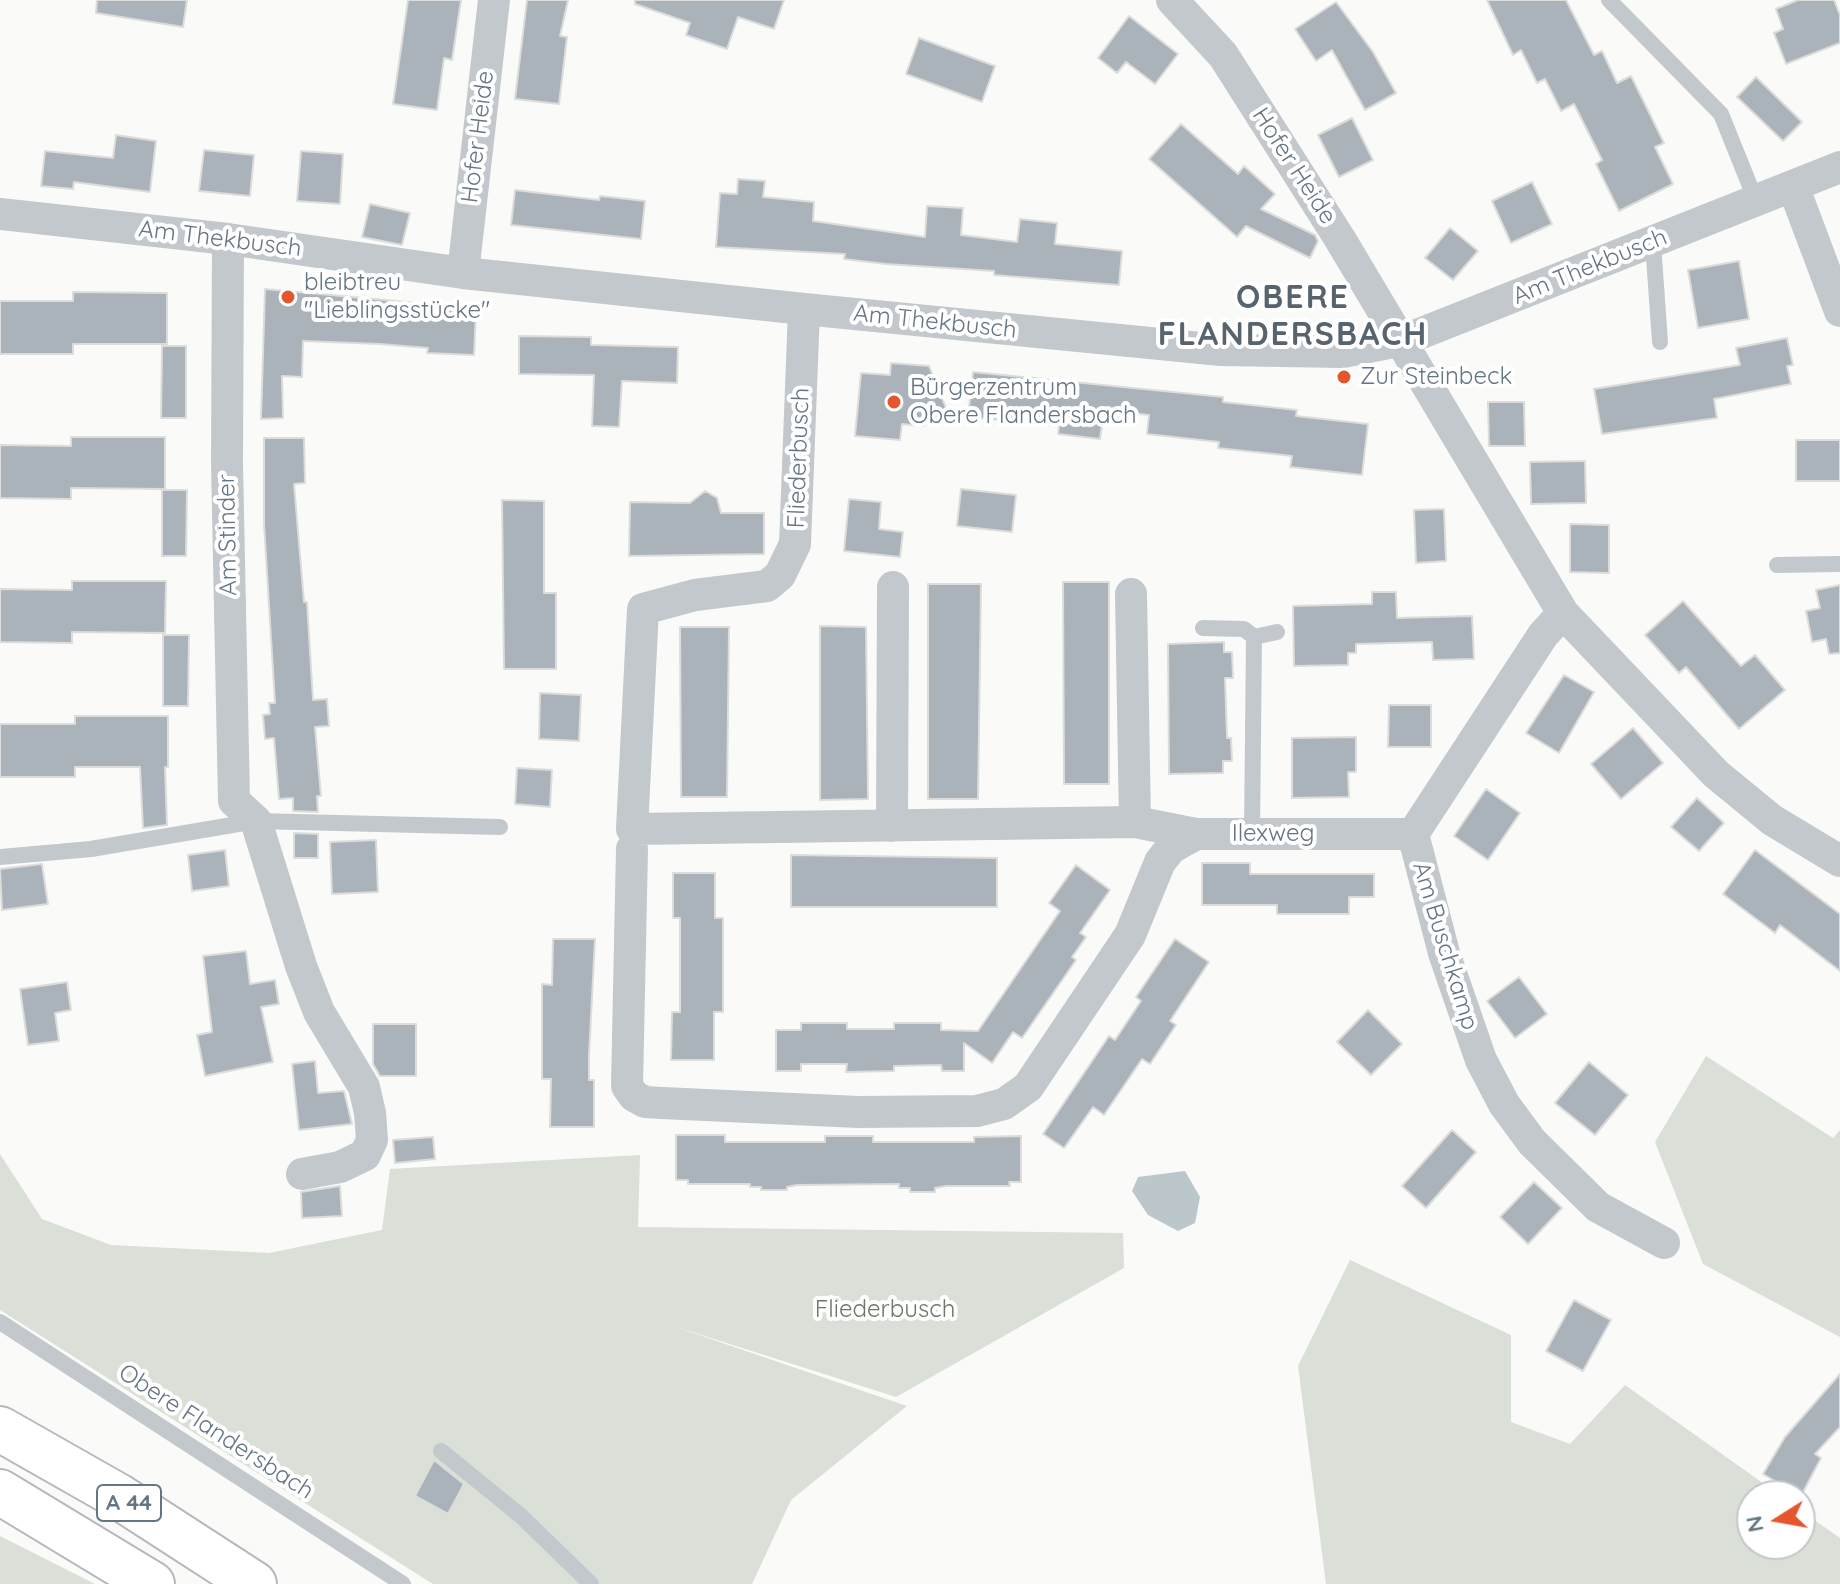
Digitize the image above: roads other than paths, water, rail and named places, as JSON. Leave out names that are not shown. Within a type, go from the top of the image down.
[{"type":"highway","name":"A 44","points":[[0,1429],[118,1496],[254,1584]]},
{"type":"highway","name":"A 44","points":[[0,1492],[152,1584]]},
{"type":"street","name":"Hofer Heide","points":[[463,273],[494,0]]},
{"type":"street","name":"Hofer Heide","points":[[1172,0],[1223,55],[1404,340]]},
{"type":"street","name":"Am Thekbusch","points":[[0,214],[228,239],[463,273],[804,309],[1221,350],[1343,352],[1404,340],[1840,167]]},
{"type":"street","points":[[1793,186],[1840,311]]},
{"type":"street","name":"Am Stinder","points":[[228,239],[227,464],[234,801],[256,821],[301,966],[319,1012],[364,1087],[370,1113],[372,1140],[365,1155],[340,1167],[302,1174]]},
{"type":"street","name":"Fliederbusch","points":[[804,309],[795,544],[780,575],[767,586],[695,595],[643,609],[632,839],[627,1086],[634,1096],[645,1102],[858,1112],[977,1111],[1004,1104],[1028,1087],[1130,935],[1160,862],[1171,848],[1196,834]]},
{"type":"street","points":[[1404,340],[1482,481],[1563,613],[1716,774],[1772,820],[1840,861]]},
{"type":"street","points":[[892,826],[893,587]]},
{"type":"street","points":[[1131,594],[1135,822]]},
{"type":"street","name":"Am Buschkamp","points":[[1563,613],[1543,635],[1413,834],[1444,953],[1481,1060],[1504,1104],[1532,1142],[1598,1207],[1664,1243]]},
{"type":"street","name":"Ilexweg","points":[[632,839],[892,826],[1135,822],[1196,834],[1413,834]]},
{"type":"lane","points":[[1609,0],[1721,114],[1756,201]]},
{"type":"lane","points":[[1653,243],[1660,342]]},
{"type":"lane","points":[[1777,565],[1840,564]]},
{"type":"lane","points":[[1203,628],[1244,629],[1254,637]]},
{"type":"lane","points":[[1254,637],[1277,632]]},
{"type":"lane","points":[[1252,834],[1254,637]]},
{"type":"lane","points":[[0,857],[91,849],[256,821],[500,827]]},
{"type":"lane","name":"Obere Flandersbach","points":[[0,1322],[403,1584]]},
{"type":"lane","points":[[441,1451],[521,1516],[591,1584]]},
{"type":"place","name":"bleibtreu \"Lieblingsstücke\"","points":[[288,297]]},
{"type":"place","name":"Zur Steinbeck","points":[[1344,377]]},
{"type":"place","name":"Bürgerzentrum Obere Flandersbach","points":[[894,402]]},
{"type":"district","name":"OBERE FLANDERSBACH","points":[[1293,316]]}]
